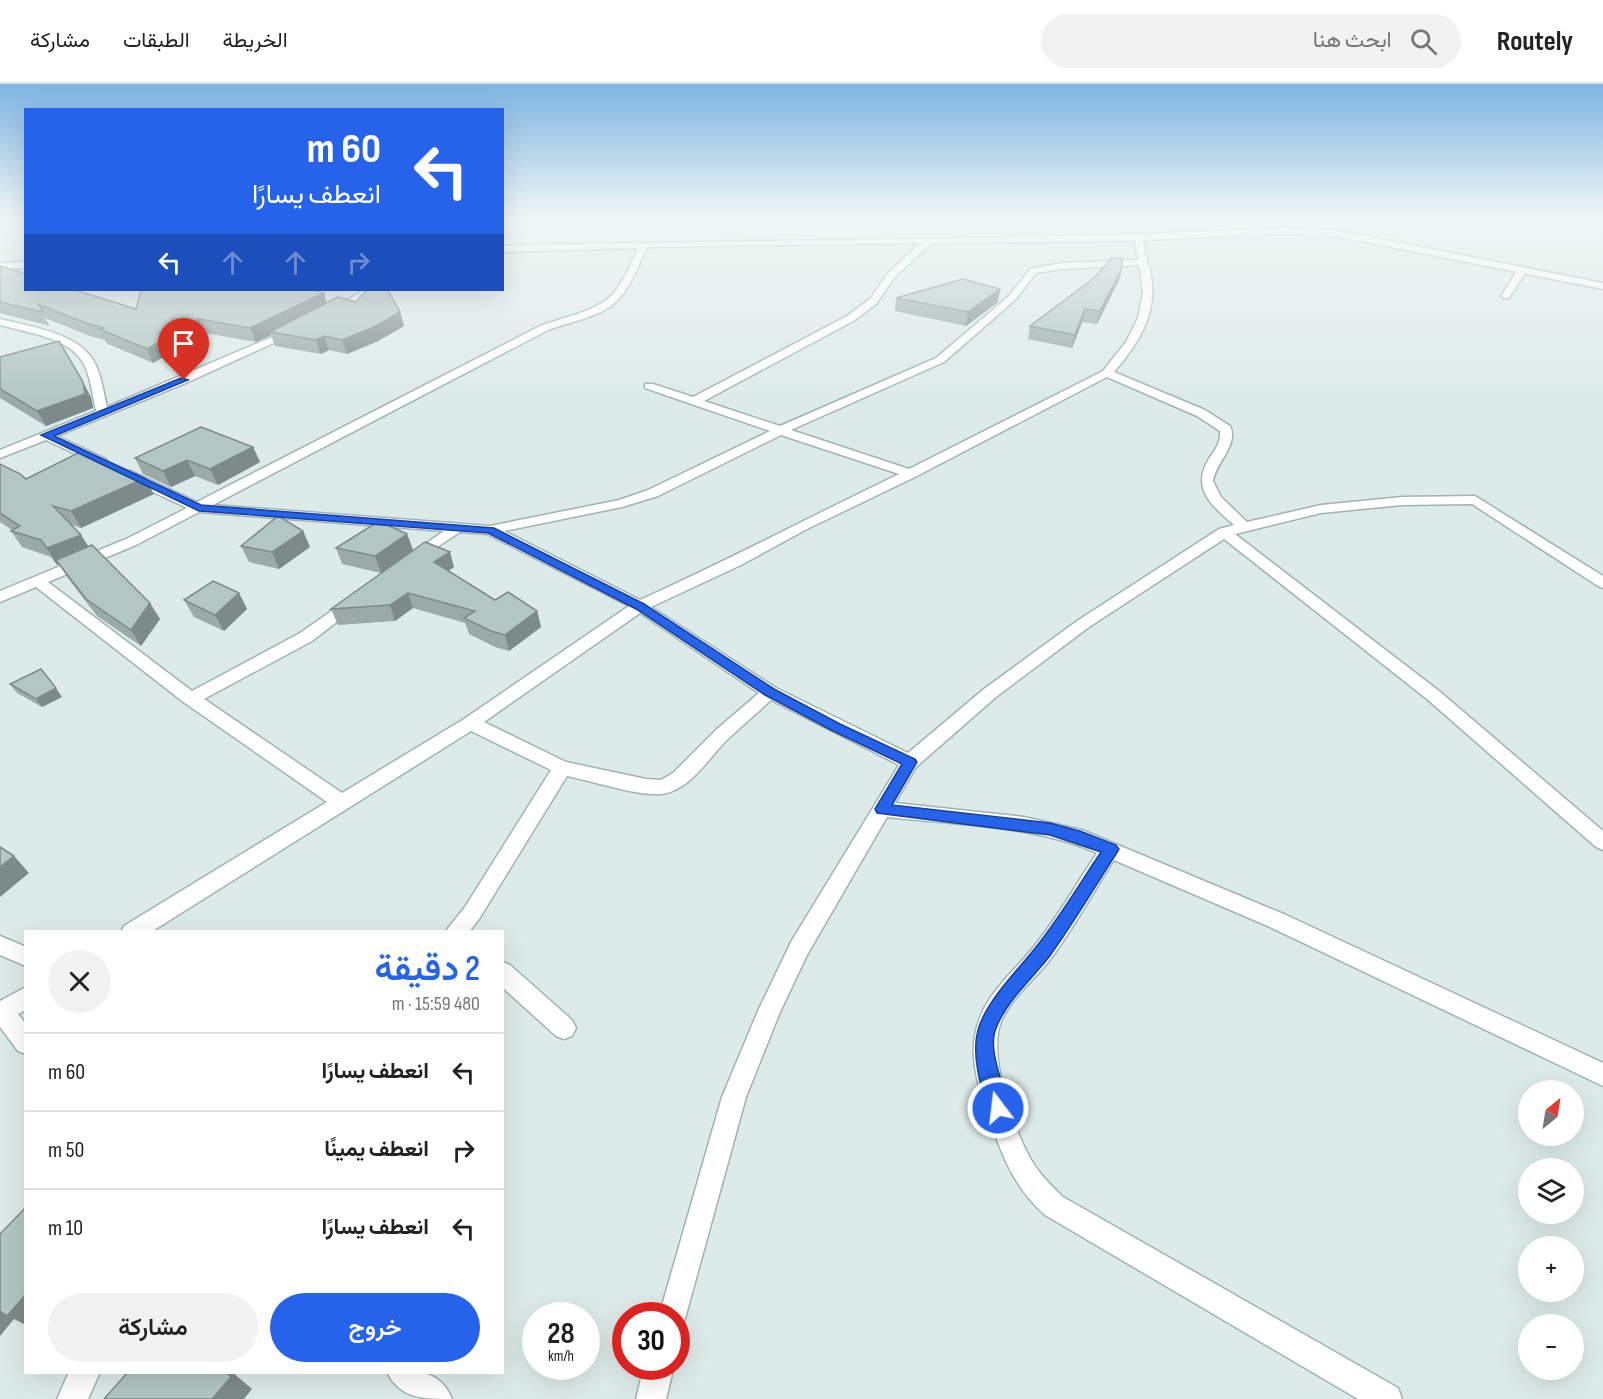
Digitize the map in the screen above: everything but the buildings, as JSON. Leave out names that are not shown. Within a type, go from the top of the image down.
[{"type":"street","points":[[0,597],[121,547],[544,328],[604,305],[616,296],[628,278]]},
{"type":"street","points":[[694,401],[851,318],[874,301],[888,278]]},
{"type":"street","points":[[46,435],[199,508],[490,530],[645,496],[781,430],[940,360],[1012,298],[1028,278]]},
{"type":"street","points":[[135,930],[470,723],[640,606],[736,562],[802,526],[910,474],[1107,373],[1125,354],[1142,319],[1148,291],[1146,278]]},
{"type":"street","points":[[1506,296],[1516,278]]},
{"type":"street","points":[[1564,278],[1603,286]]},
{"type":"street","points":[[0,454],[241,356],[368,291]]},
{"type":"street","points":[[0,322],[68,343],[81,353],[94,378],[102,413]]},
{"type":"street","points":[[1107,373],[1201,412],[1226,429],[1228,433],[1224,445],[1212,463],[1208,475],[1208,486],[1214,497],[1244,527]]},
{"type":"street","points":[[649,386],[910,474]]},
{"type":"street","points":[[677,1302],[734,1096],[769,1011],[800,949],[910,762],[990,693],[1083,624],[1224,532],[1284,516],[1362,504],[1470,499],[1484,504],[1603,583]]},
{"type":"street","points":[[400,568],[458,527]]},
{"type":"street","points":[[490,530],[640,606],[770,692],[910,762]]},
{"type":"street","points":[[1224,532],[1433,695],[1603,842]]},
{"type":"street","points":[[39,582],[103,633],[266,753],[343,803]]},
{"type":"street","points":[[192,698],[306,637],[366,593]]},
{"type":"street","points":[[470,723],[562,768],[646,786],[669,785],[680,778],[723,733],[770,692]]},
{"type":"street","points":[[458,930],[494,878],[562,768]]},
{"type":"street","points":[[882,809],[1050,829],[1075,835],[1289,926],[1603,1075]]},
{"type":"street","points":[[1111,849],[1044,951],[1000,1005],[987,1029],[985,1044],[987,1069],[998,1108],[1024,1176],[1036,1192],[1054,1206],[1387,1399]]},
{"type":"street","points":[[0,945],[24,956]]},
{"type":"street","points":[[504,974],[564,1028]]},
{"type":"street","points":[[24,998],[1,1012],[24,1041]]},
{"type":"street","points":[[72,1399],[84,1374]]},
{"type":"street","points":[[405,1374],[437,1399]]},
{"type":"street","points":[[651,1399],[656,1380]]},
{"type":"route","points":[[184,380],[46,435],[199,508],[490,530],[571,569],[640,606],[770,692],[910,762],[882,809],[1050,829],[1075,835],[1111,849],[1044,951],[993,1014],[987,1029],[985,1044],[987,1069],[998,1108]]}]
